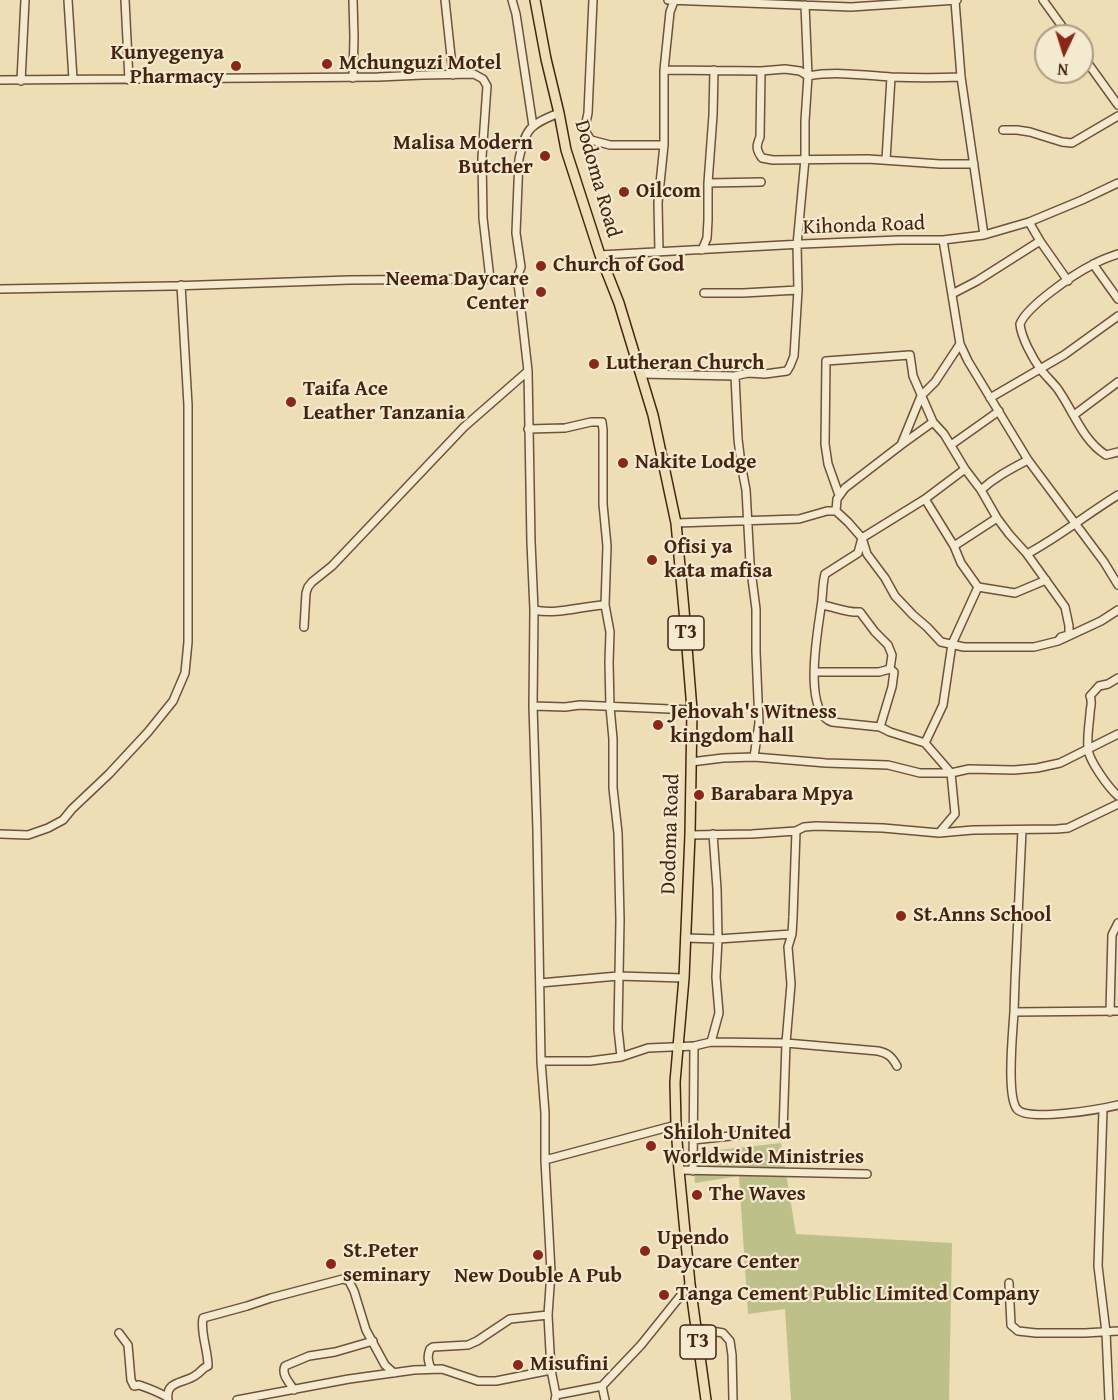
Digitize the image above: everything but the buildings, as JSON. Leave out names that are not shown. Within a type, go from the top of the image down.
[{"type":"highway","name":"Dodoma Road","points":[[535,0],[566,150],[600,255],[619,303],[640,374],[652,415],[676,524],[692,710],[690,835],[684,978],[675,1082],[676,1125],[690,1284],[706,1400]]},
{"type":"street","points":[[21,81],[25,0]]},
{"type":"street","points":[[68,0],[73,80]]},
{"type":"street","points":[[125,0],[129,80]]},
{"type":"street","points":[[353,0],[353,78]]},
{"type":"street","points":[[445,0],[453,75]]},
{"type":"street","points":[[512,0],[533,126]]},
{"type":"street","points":[[593,0],[588,113],[585,122],[587,134],[591,140],[610,145],[664,146]]},
{"type":"street","points":[[668,0],[763,1],[851,7],[956,0],[961,77],[984,235]]},
{"type":"street","points":[[1043,0],[1060,24]]},
{"type":"street","points":[[659,252],[658,203],[664,146],[664,70],[670,12],[674,1]]},
{"type":"street","points":[[640,374],[735,376],[748,373],[778,373],[787,370],[790,366],[794,356],[796,337],[797,244],[805,159],[808,76],[805,4]]},
{"type":"street","points":[[664,70],[791,69],[808,76],[843,73],[924,78],[961,77]]},
{"type":"street","points":[[702,250],[707,238],[714,70]]},
{"type":"street","points":[[761,71],[760,137],[756,146],[762,158],[974,164]]},
{"type":"street","points":[[1094,72],[1118,105]]},
{"type":"street","points":[[0,80],[353,78],[474,74],[483,79],[487,86],[482,168],[483,218],[490,279]]},
{"type":"street","points":[[886,160],[891,76]]},
{"type":"street","points":[[559,113],[539,121],[528,131],[519,159],[516,233],[521,267],[518,283],[528,371],[541,1061],[551,1272],[548,1315],[556,1398],[602,1386],[641,1345],[690,1284]]},
{"type":"street","points":[[1003,130],[1030,132],[1072,143],[1118,116]]},
{"type":"street","points":[[708,183],[761,182]]},
{"type":"street","name":"Kihonda Road","points":[[600,255],[797,244],[943,240],[984,235],[1029,222],[1118,183]]},
{"type":"street","points":[[1029,222],[1040,242],[1068,280]]},
{"type":"street","points":[[943,240],[960,344],[968,361],[1028,460],[1104,562],[1118,585]]},
{"type":"street","points":[[952,294],[1040,242]]},
{"type":"street","points":[[1118,254],[1093,264],[1068,280],[1035,305],[1021,320],[1020,328],[1040,369],[1056,388],[1088,438],[1106,455],[1118,452]]},
{"type":"street","points":[[1093,264],[1118,299]]},
{"type":"street","points":[[0,289],[349,280],[490,279],[518,283]]},
{"type":"street","points":[[0,834],[28,835],[63,820],[72,808],[109,774],[154,725],[173,701],[184,673],[188,642],[188,405],[181,285]]},
{"type":"street","points":[[704,293],[798,290]]},
{"type":"street","points":[[990,398],[1086,340],[1118,316]]},
{"type":"street","points":[[901,445],[921,396],[935,382],[960,344]]},
{"type":"street","points":[[836,511],[839,495],[828,464],[824,434],[826,361],[909,355],[913,376],[933,422],[944,434],[997,518],[1065,606],[1069,634],[1060,637],[1058,641]]},
{"type":"street","points":[[304,627],[306,593],[312,582],[332,566],[464,427],[528,371]]},
{"type":"street","points":[[735,376],[738,439],[746,490],[750,563],[756,609],[759,723],[754,757]]},
{"type":"street","points":[[1074,415],[1118,382]]},
{"type":"street","points":[[951,445],[999,411]]},
{"type":"street","points":[[528,429],[564,428],[602,422],[603,504],[607,546],[605,605],[610,632],[613,788],[618,833],[620,920],[618,1029],[621,1057]]},
{"type":"street","points":[[839,495],[855,479],[933,422]]},
{"type":"street","points":[[981,490],[1007,471],[1028,460]]},
{"type":"street","points":[[939,833],[955,814],[951,773],[925,743],[890,732],[880,726],[837,723],[825,719],[818,705],[815,672],[816,640],[825,574],[858,553],[862,538],[924,499],[965,469]]},
{"type":"street","points":[[1027,554],[1049,543],[1118,495]]},
{"type":"street","points":[[924,499],[954,546],[961,563],[978,587],[1015,593],[1046,580]]},
{"type":"street","points":[[676,524],[799,519],[827,511],[836,511],[862,538],[867,554],[895,596],[940,642],[964,648],[1034,647],[1058,641],[1101,621],[1118,610]]},
{"type":"street","points":[[954,546],[997,518]]},
{"type":"street","points":[[925,743],[943,705],[952,644],[978,587]]},
{"type":"street","points":[[534,610],[554,612],[605,605]]},
{"type":"street","points":[[822,605],[851,613],[860,612],[888,645],[892,654],[890,669]]},
{"type":"street","points":[[815,672],[879,672],[890,669]]},
{"type":"street","points":[[880,726],[892,687],[894,672],[890,669]]},
{"type":"street","points":[[1118,678],[1099,686],[1090,696],[1092,703],[1088,750],[1110,789],[1118,796]]},
{"type":"street","points":[[533,706],[580,705],[692,710]]},
{"type":"street","points":[[691,762],[754,757],[888,765],[920,773],[951,773],[969,769],[1014,770],[1053,766],[1118,734]]},
{"type":"street","points":[[690,835],[796,831],[804,827],[816,826],[883,828],[939,833],[973,830],[1057,829],[1068,828],[1118,804]]},
{"type":"street","points":[[1022,830],[1012,1051],[1013,1100],[1017,1110],[1026,1114],[1043,1115],[1118,1105]]},
{"type":"street","points":[[693,1140],[781,1134],[783,1132],[786,1043],[791,984],[788,947],[792,934],[796,831]]},
{"type":"street","points":[[711,1042],[719,1013],[716,977],[717,889],[713,834]]},
{"type":"street","points":[[1014,1012],[1114,1011],[1113,935],[1118,923]]},
{"type":"street","points":[[685,938],[718,939],[792,934]]},
{"type":"street","points":[[540,983],[618,976],[684,978]]},
{"type":"street","points":[[541,1061],[590,1061],[621,1057],[648,1048],[694,1046],[711,1042],[786,1043],[878,1051],[891,1056],[897,1066]]},
{"type":"street","points":[[693,1171],[694,1046]]},
{"type":"street","points":[[1103,1108],[1098,1266],[1106,1332],[1109,1400]]},
{"type":"street","points":[[545,1160],[676,1125]]},
{"type":"street","points":[[679,1170],[867,1174]]},
{"type":"street","points":[[119,1333],[128,1345],[131,1380],[134,1386],[146,1386],[167,1399],[168,1391],[172,1386],[192,1377],[208,1366],[202,1318],[343,1279],[349,1281],[364,1326],[385,1365],[394,1373]]},
{"type":"street","points":[[1009,1283],[1011,1325],[1018,1331],[1043,1333],[1118,1331]]},
{"type":"street","points":[[430,1369],[428,1353],[433,1347],[468,1345],[510,1319],[548,1315]]},
{"type":"street","points":[[696,1328],[723,1333],[730,1341],[733,1400]]},
{"type":"street","points":[[294,1390],[285,1376],[285,1366],[309,1356],[335,1352],[373,1341]]},
{"type":"street","points":[[237,1400],[349,1379],[430,1369],[442,1369],[478,1381],[552,1370]]},
{"type":"street","points":[[602,1386],[605,1400]]},
{"type":"green space","points":[[781,1143],[796,1234],[952,1243],[949,1400],[791,1400],[785,1309],[748,1314],[739,1176],[695,1183],[693,1160],[709,1151]]},
{"type":"place","name":"Mchunguzi Motel","points":[[327,64]]},
{"type":"place","name":"Kunyegenya Pharmacy","points":[[236,66]]},
{"type":"place","name":"Malisa Modern Butcher","points":[[545,156]]},
{"type":"place","name":"Oilcom","points":[[624,192]]},
{"type":"place","name":"Church of God","points":[[541,266]]},
{"type":"place","name":"Neema Daycare Center","points":[[541,292]]},
{"type":"place","name":"Lutheran Church","points":[[594,364]]},
{"type":"place","name":"Taifa Ace Leather Tanzania","points":[[291,402]]},
{"type":"place","name":"Nakite Lodge","points":[[623,463]]},
{"type":"place","name":"Ofisi ya kata mafisa","points":[[652,560]]},
{"type":"place","name":"Jehovah's Witness kingdom hall","points":[[658,725]]},
{"type":"place","name":"Barabara Mpya","points":[[699,795]]},
{"type":"place","name":"St.Anns School","points":[[901,916]]},
{"type":"place","name":"Shiloh United Worldwide Ministries","points":[[651,1146]]},
{"type":"place","name":"The Waves","points":[[697,1195]]},
{"type":"place","name":"Upendo Daycare Center","points":[[645,1251]]},
{"type":"place","name":"New Double A Pub","points":[[538,1255]]},
{"type":"place","name":"St.Peter seminary","points":[[331,1264]]},
{"type":"place","name":"Tanga Cement Public Limited Company","points":[[664,1295]]},
{"type":"place","name":"Misufini","points":[[518,1365]]}]
